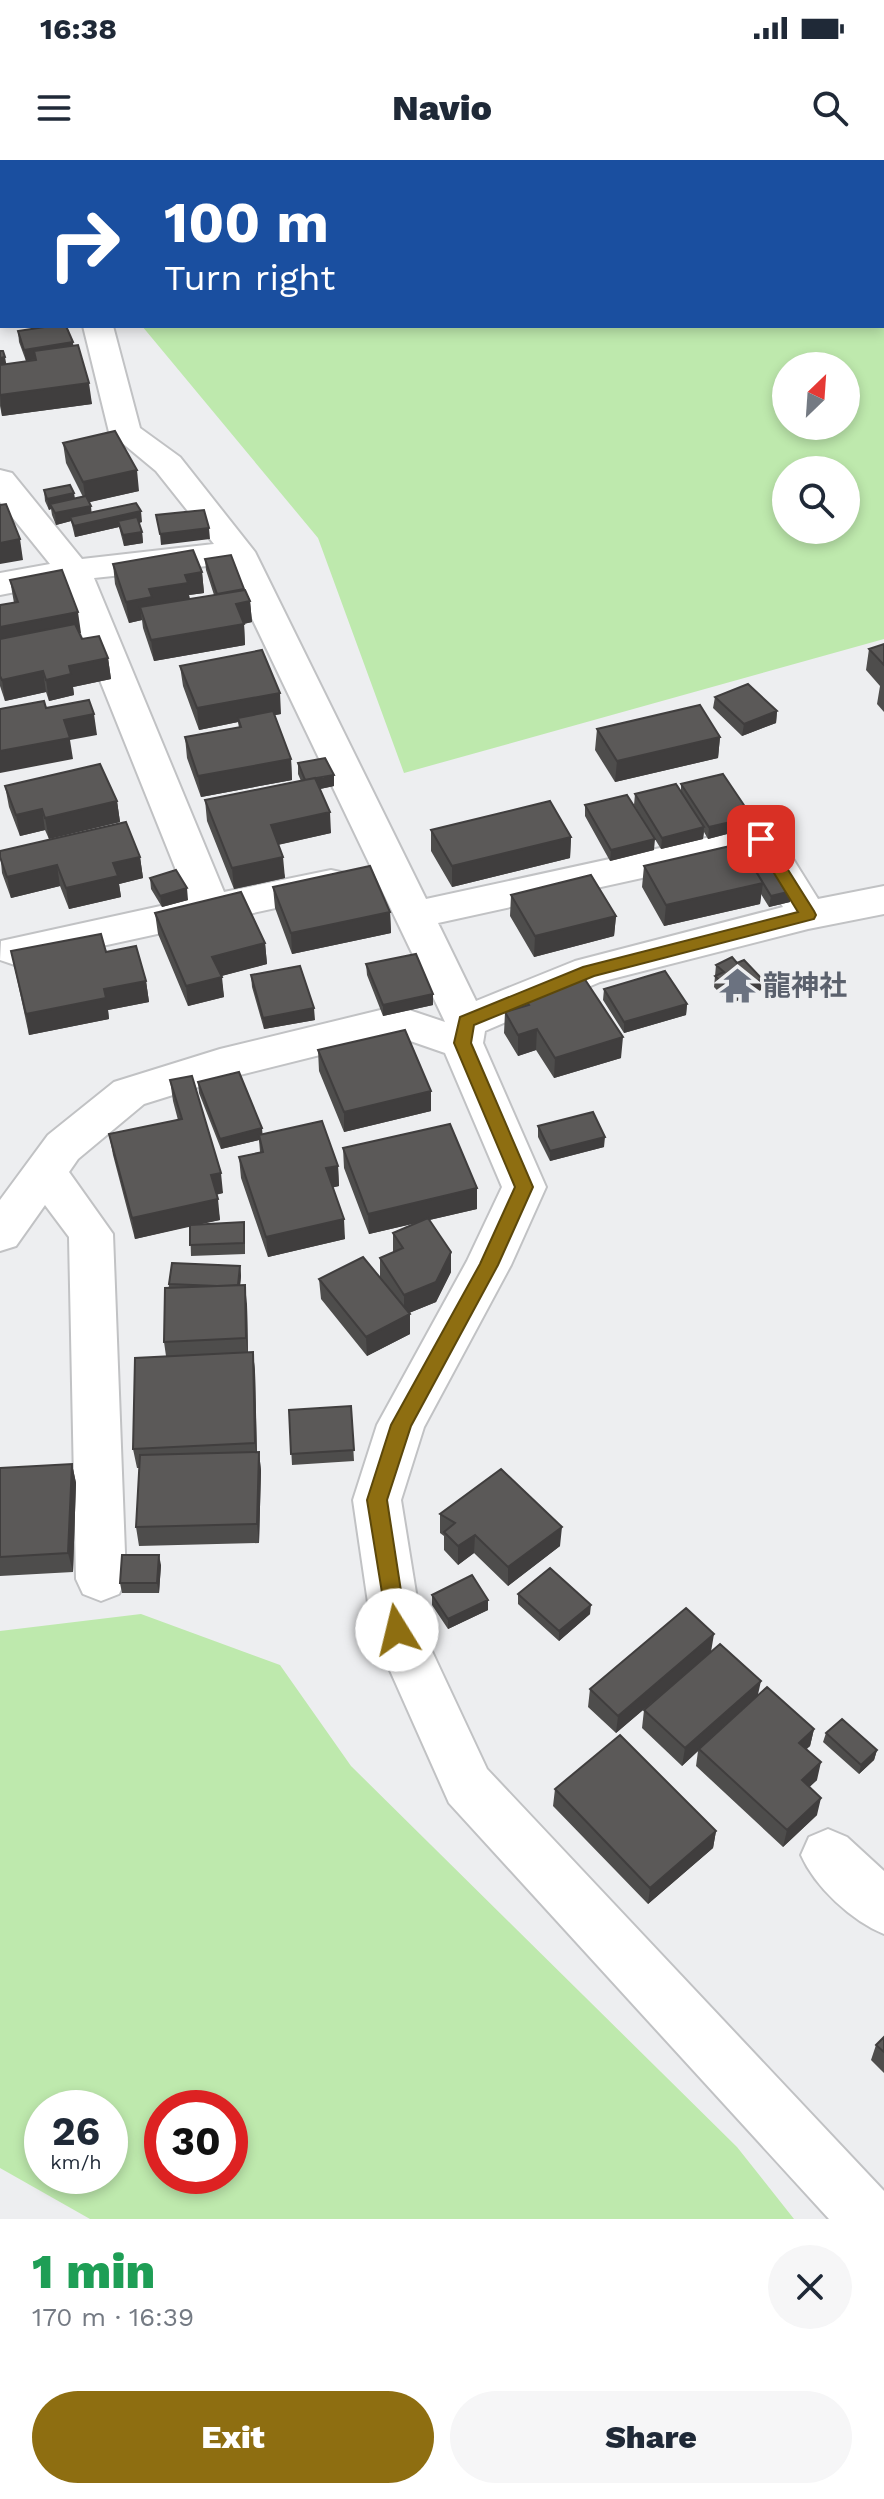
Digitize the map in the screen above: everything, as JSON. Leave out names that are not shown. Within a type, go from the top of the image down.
[{"type":"street","points":[[99,328],[125,432],[168,464],[238,552],[414,915],[464,1032],[524,1187],[488,1265],[401,1425],[377,1500],[397,1630],[468,1786],[869,2219]]},
{"type":"street","points":[[0,480],[73,570],[211,908]]},
{"type":"street","points":[[0,584],[73,570],[238,552]]},
{"type":"street","points":[[414,915],[761,839],[808,915]]},
{"type":"street","points":[[15,951],[392,870]]},
{"type":"street","points":[[0,1234],[63,1147],[129,1093],[220,1064],[397,1021],[464,1032],[589,971],[808,915],[884,900]]},
{"type":"street","points":[[45,1172],[91,1234],[101,1579]]},
{"type":"street","points":[[828,1855],[884,1908]]},
{"type":"green space","points":[[144,328],[884,328],[884,639],[404,773],[318,538]]},
{"type":"green space","points":[[141,1614],[280,1665],[351,1766],[737,2147],[794,2219],[90,2219],[46,2194],[128,2194],[128,2090],[24,2090],[24,2182],[0,2168],[0,1631]]},
{"type":"building","points":[[67,328],[73,342],[24,350],[18,331]]},
{"type":"building","points":[[78,345],[89,383],[0,395],[0,365],[36,360],[34,351]]},
{"type":"building","points":[[115,431],[137,470],[83,482],[63,443]]},
{"type":"building","points":[[70,485],[74,493],[47,499],[44,490]]},
{"type":"building","points":[[86,496],[91,506],[55,513],[50,504]]},
{"type":"building","points":[[136,503],[141,511],[74,526],[70,517]]},
{"type":"building","points":[[6,504],[20,539],[0,543],[0,505]]},
{"type":"building","points":[[204,510],[209,528],[160,534],[156,515]]},
{"type":"building","points":[[137,517],[142,532],[123,535],[118,521]]},
{"type":"building","points":[[193,550],[202,572],[185,575],[188,583],[149,589],[152,597],[126,602],[113,564]]},
{"type":"building","points":[[231,555],[244,589],[217,594],[205,559]]},
{"type":"building","points":[[62,570],[78,612],[0,627],[0,605],[18,602],[10,580]]},
{"type":"building","points":[[245,590],[250,601],[236,604],[244,624],[151,640],[140,607]]},
{"type":"building","points":[[75,624],[82,639],[99,636],[108,658],[69,666],[71,674],[46,680],[43,671],[2,680],[0,639]]},
{"type":"building","points":[[884,644],[884,665],[869,649]]},
{"type":"building","points":[[262,650],[280,693],[197,708],[180,666]]},
{"type":"building","points":[[748,684],[777,711],[744,724],[715,697]]},
{"type":"building","points":[[89,700],[94,714],[64,720],[70,738],[0,751],[0,709],[44,701],[46,708]]},
{"type":"building","points":[[700,705],[720,737],[617,761],[597,729]]},
{"type":"building","points":[[273,711],[291,759],[198,776],[185,737],[241,727],[238,718]]},
{"type":"building","points":[[325,758],[334,775],[305,780],[298,763]]},
{"type":"building","points":[[100,764],[117,801],[45,818],[42,809],[16,815],[5,786]]},
{"type":"building","points":[[723,774],[752,817],[709,827],[681,784]]},
{"type":"building","points":[[315,778],[330,812],[271,825],[283,857],[232,868],[205,800]]},
{"type":"building","points":[[676,784],[704,827],[662,838],[635,794]]},
{"type":"building","points":[[627,795],[655,839],[611,850],[585,805]]},
{"type":"building","points":[[550,801],[571,837],[452,866],[431,830]]},
{"type":"building","points":[[126,822],[140,857],[113,863],[118,876],[66,888],[57,865],[7,877],[0,851]]},
{"type":"building","points":[[739,844],[763,883],[666,905],[644,866]]},
{"type":"building","points":[[766,850],[792,891],[771,896],[746,855]]},
{"type":"building","points":[[370,866],[390,912],[291,933],[273,887]]},
{"type":"building","points":[[176,870],[187,888],[160,896],[150,878]]},
{"type":"building","points":[[591,875],[616,916],[535,936],[511,895]]},
{"type":"building","points":[[241,892],[265,943],[212,957],[222,977],[186,986],[155,913]]},
{"type":"building","points":[[101,934],[106,952],[136,946],[146,981],[104,989],[106,998],[26,1014],[11,951]]},
{"type":"building","points":[[416,954],[433,994],[383,1005],[366,964]]},
{"type":"building","points":[[732,957],[737,963],[744,960],[762,979],[732,993],[715,976],[724,972],[716,965]]},
{"type":"building","points":[[300,966],[314,1008],[263,1018],[251,975]]},
{"type":"building","points":[[665,971],[687,1004],[624,1022],[604,989]]},
{"type":"building","points":[[582,975],[623,1037],[555,1058],[537,1029],[518,1035],[505,1012],[529,1005],[521,993]]},
{"type":"building","points":[[405,1030],[431,1091],[344,1112],[318,1050]]},
{"type":"building","points":[[239,1072],[262,1128],[220,1139],[198,1082]]},
{"type":"building","points":[[192,1076],[221,1173],[211,1175],[218,1199],[132,1218],[109,1134],[182,1119],[170,1080]]},
{"type":"building","points":[[593,1112],[605,1137],[550,1151],[538,1126]]},
{"type":"building","points":[[322,1121],[338,1166],[326,1168],[344,1219],[266,1237],[239,1157],[263,1152],[259,1135]]},
{"type":"building","points":[[450,1124],[477,1188],[368,1214],[343,1148]]},
{"type":"building","points":[[428,1218],[451,1252],[436,1282],[404,1295],[380,1258],[403,1248],[393,1233]]},
{"type":"building","points":[[244,1222],[244,1243],[190,1245],[190,1225]]},
{"type":"building","points":[[363,1257],[410,1314],[366,1337],[319,1279]]},
{"type":"building","points":[[172,1263],[240,1266],[238,1285],[169,1284]]},
{"type":"building","points":[[245,1285],[246,1338],[164,1342],[165,1288]]},
{"type":"building","points":[[253,1352],[255,1443],[133,1449],[135,1358]]},
{"type":"building","points":[[351,1406],[354,1450],[291,1454],[289,1410]]},
{"type":"building","points":[[259,1452],[257,1524],[136,1527],[140,1455]]},
{"type":"building","points":[[72,1464],[68,1553],[0,1557],[0,1468]]},
{"type":"building","points":[[501,1469],[562,1527],[508,1567],[475,1535],[458,1546],[444,1532],[455,1523],[440,1514]]},
{"type":"building","points":[[122,1555],[159,1555],[157,1583],[120,1583]]},
{"type":"building","points":[[550,1568],[591,1605],[559,1631],[518,1594]]},
{"type":"building","points":[[472,1575],[488,1600],[448,1619],[432,1595]]},
{"type":"building","points":[[686,1608],[714,1634],[618,1716],[590,1689]]},
{"type":"building","points":[[720,1644],[761,1681],[685,1748],[644,1710]]},
{"type":"building","points":[[767,1687],[814,1729],[799,1743],[821,1762],[802,1780],[821,1798],[787,1830],[699,1749]]},
{"type":"building","points":[[842,1719],[877,1750],[861,1765],[826,1733]]},
{"type":"building","points":[[620,1735],[716,1831],[650,1888],[555,1789]]},
{"type":"building","points":[[884,2037],[884,2052],[876,2045]]},
{"type":"place","name":"龍神社","points":[[737,985]]},
{"type":"route","points":[[397,1630],[377,1500],[401,1425],[488,1265],[524,1187],[462,1043],[466,1022],[589,971],[808,915],[761,839]]}]
